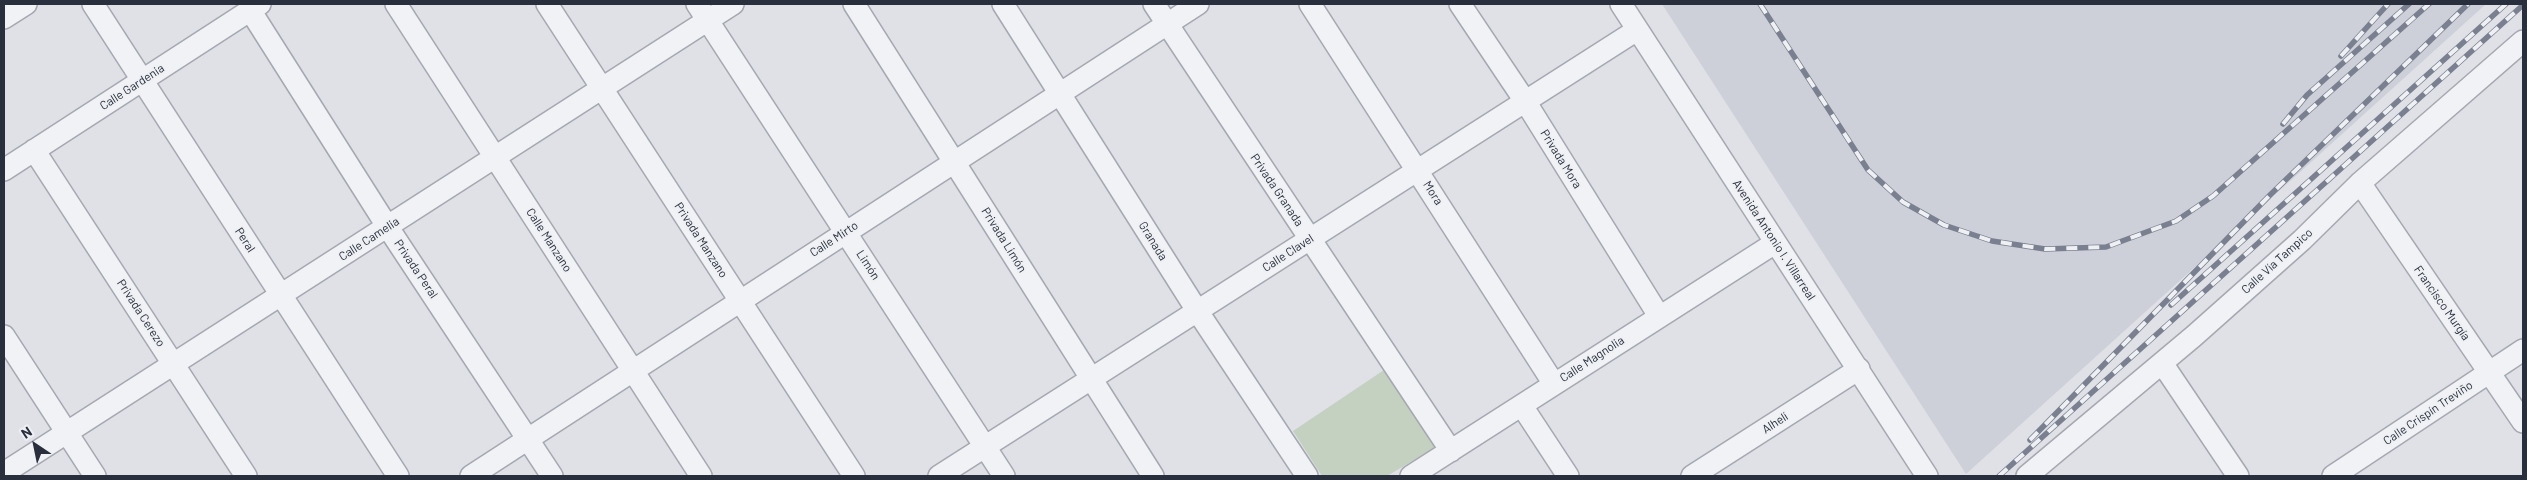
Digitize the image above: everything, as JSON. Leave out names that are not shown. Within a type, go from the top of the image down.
[{"type":"street","points":[[4,18],[26,4]]},
{"type":"street","name":"Peral","points":[[93,4],[398,476]]},
{"type":"street","name":"Calle Manzano","points":[[396,4],[701,476]]},
{"type":"street","name":"Privada Manzano","points":[[547,4],[854,476]]},
{"type":"street","name":"Calle Camelia","points":[[4,473],[281,297],[387,226],[603,90],[703,12],[733,4]]},
{"type":"street","name":"Privada Limón","points":[[854,4],[1153,476]]},
{"type":"street","name":"Granada","points":[[1002,4],[1198,312],[1307,476]]},
{"type":"street","name":"Privada Granada","points":[[1154,4],[1451,451]]},
{"type":"street","name":"Calle Mirto","points":[[471,476],[1198,4]]},
{"type":"street","name":"Mora","points":[[1310,4],[1554,384]]},
{"type":"street","name":"Privada Mora","points":[[1460,4],[1525,100],[1660,316]]},
{"type":"street","name":"Avenida Antonio I. Villarreal","points":[[1621,4],[1927,476]]},
{"type":"street","name":"Calle Gardenia","points":[[4,170],[255,7]]},
{"type":"street","name":"Privada Peral","points":[[255,7],[387,226],[552,476]]},
{"type":"street","name":"Limón","points":[[703,12],[1004,476]]},
{"type":"street","name":"Calle Clavel","points":[[939,476],[1198,312],[1525,100],[1638,30]]},
{"type":"street","name":"Calle Vía Tampico","points":[[2027,476],[2162,363],[2302,240],[2360,183],[2523,41]]},
{"type":"street","name":"Privada Cerezo","points":[[34,150],[175,364],[246,476]]},
{"type":"street","name":"Francisco Murgía","points":[[2360,183],[2523,422]]},
{"type":"street","name":"Calle Magnolia","points":[[1411,476],[1775,243]]},
{"type":"street","points":[[4,336],[96,476]]},
{"type":"street","name":"Calle Crispín Treviño","points":[[2333,476],[2523,350]]},
{"type":"street","points":[[2162,363],[2238,476]]},
{"type":"street","name":"Alhelí","points":[[1692,476],[1858,369]]},
{"type":"street","points":[[1522,406],[1568,476]]},
{"type":"shaded area","points":[[1662,4],[2486,4],[1966,474]]},
{"type":"green space","points":[[1387,368],[1433,441],[1434,448],[1387,476],[1322,476],[1293,431]]},
{"type":"railway","points":[[1760,4],[1868,170],[1903,202],[1944,225],[1992,241],[2045,249],[2106,247],[2176,221],[2213,196],[2429,4]]},
{"type":"railway","points":[[2341,56],[2388,4]]},
{"type":"railway","points":[[2283,124],[2307,95],[2409,4]]},
{"type":"railway","points":[[2030,440],[2270,195],[2468,4]]},
{"type":"railway","points":[[2171,305],[2506,4]]},
{"type":"railway","points":[[1999,476],[2523,5]]}]
